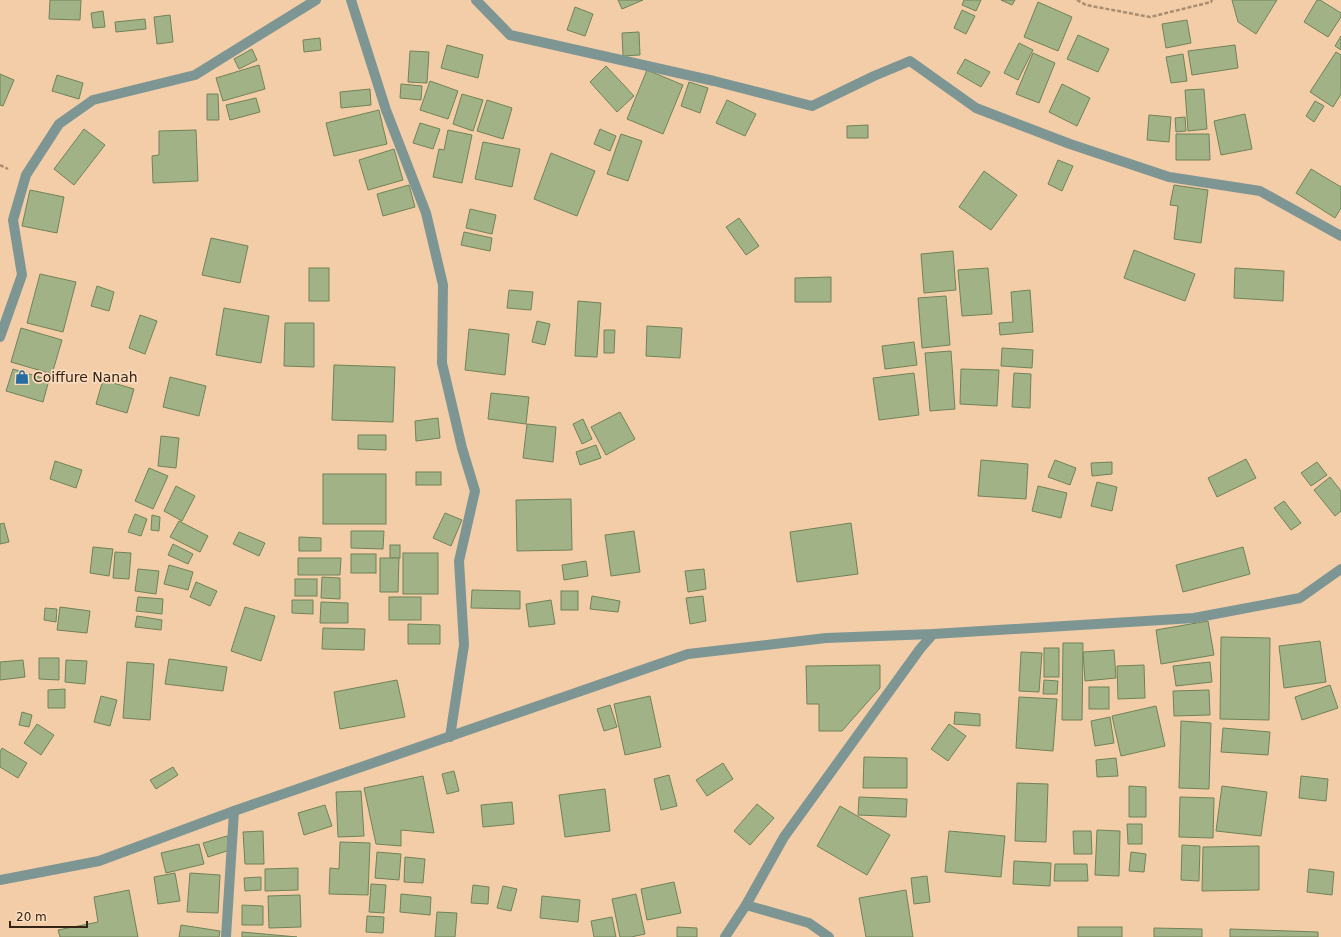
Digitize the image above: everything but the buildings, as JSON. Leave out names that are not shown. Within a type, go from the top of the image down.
[{"type":"street","points":[[0,337],[22,275],[13,220],[26,175],[58,124],[93,100],[195,75],[316,0]]},
{"type":"street","points":[[352,0],[386,110],[426,213],[443,285],[442,363],[462,448],[475,490],[459,561],[464,645],[450,737]]},
{"type":"street","points":[[476,0],[510,35],[714,81],[812,106],[874,76],[910,61],[976,108],[1070,144],[1169,178],[1260,191],[1341,236]]},
{"type":"street","points":[[0,880],[99,861],[234,812],[688,654],[826,638],[933,634],[1194,618],[1300,598],[1341,570]]},
{"type":"street","points":[[725,937],[746,905],[784,837],[920,648],[933,634]]},
{"type":"street","points":[[226,937],[234,812]]},
{"type":"street","points":[[746,905],[809,923],[829,937]]},
{"type":"path","points":[[1077,0],[1086,4],[1150,17],[1210,2],[1212,0]]},
{"type":"place","name":"Coiffure Nanah","points":[[22,377]]}]
